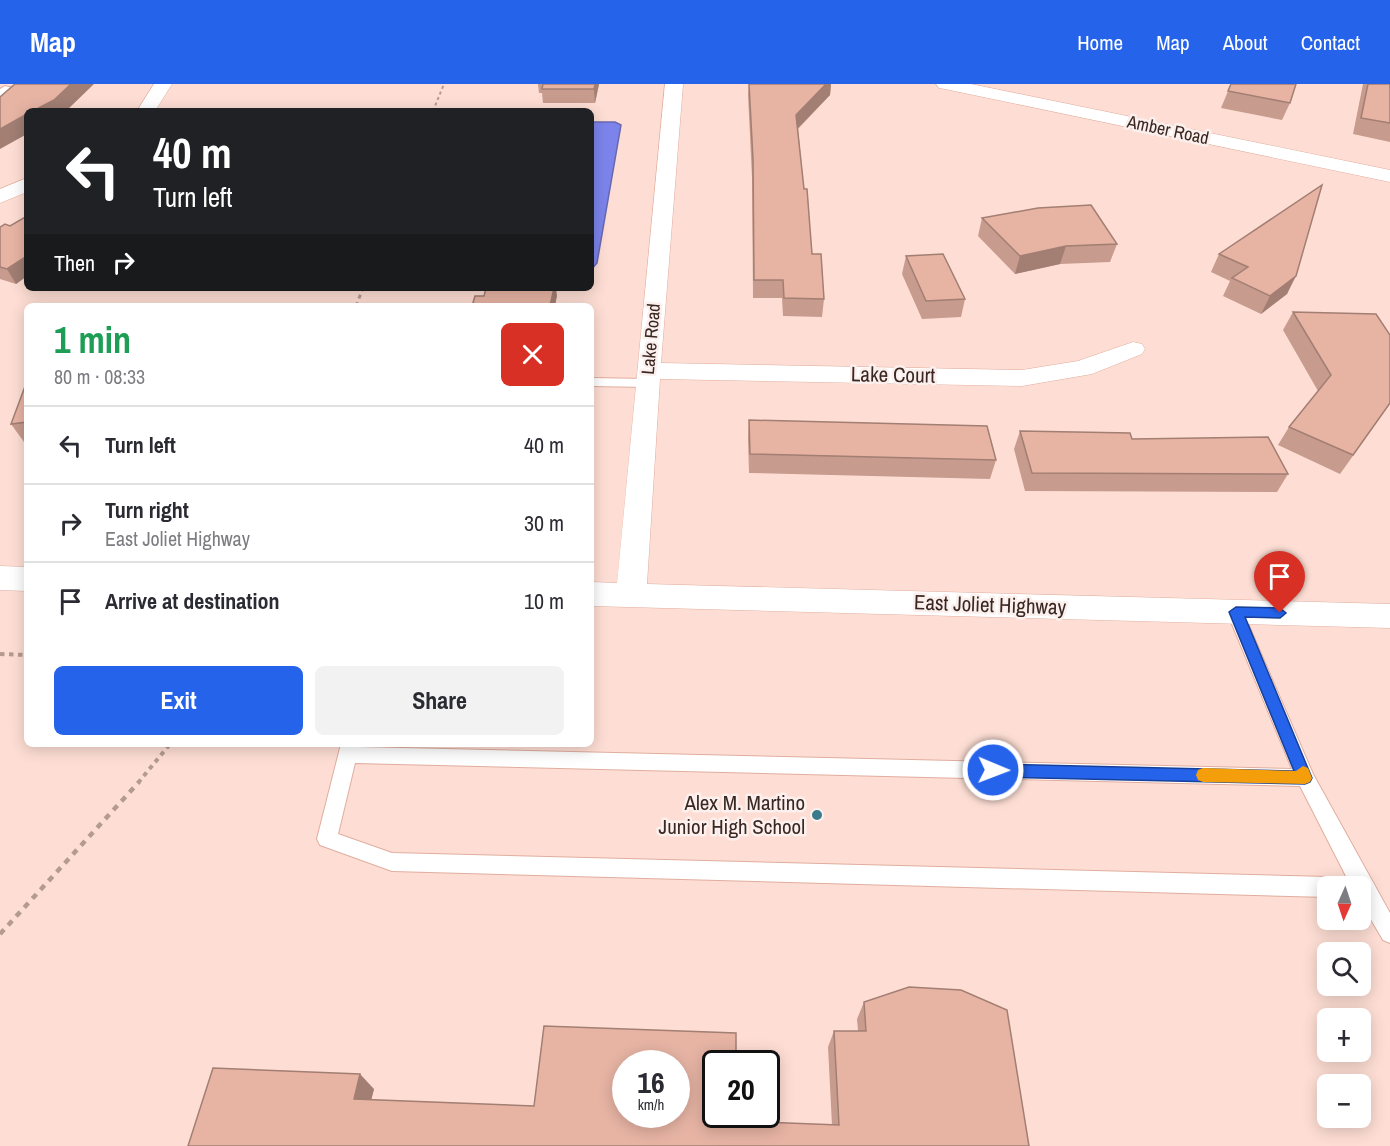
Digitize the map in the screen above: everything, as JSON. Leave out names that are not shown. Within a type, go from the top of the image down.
[{"type":"street","points":[[148,108],[163,84]]},
{"type":"street","name":"Lake Road","points":[[631,595],[674,84]]},
{"type":"street","name":"Amber Road","points":[[945,84],[1390,176]]},
{"type":"street","name":"Lake Court","points":[[648,377],[1022,378],[1083,368],[1133,349]]},
{"type":"street","points":[[0,578],[24,579]]},
{"type":"street","name":"East Joliet Highway","points":[[594,594],[1390,616]]},
{"type":"lane","points":[[594,382],[648,377]]},
{"type":"lane","points":[[1236,612],[1305,778],[1356,876]]},
{"type":"lane","points":[[1305,778],[348,749],[327,839],[392,862],[1317,887]]},
{"type":"lane","points":[[1371,902],[1390,933]]},
{"type":"path","points":[[434,108],[444,84]]},
{"type":"path","points":[[0,654],[24,656]]},
{"type":"path","points":[[0,934],[129,794],[168,747]]},
{"type":"water","points":[[594,122],[615,122],[621,125],[597,263],[594,266]]},
{"type":"building","points":[[15,84],[71,84],[54,100],[39,108],[24,108],[24,116],[0,129],[0,97]]},
{"type":"building","points":[[543,84],[595,84],[594,89],[542,89]]},
{"type":"building","points":[[749,84],[826,84],[796,115],[804,189],[807,189],[812,254],[821,254],[824,299],[784,298],[783,280],[754,280],[753,159]]},
{"type":"building","points":[[1231,84],[1296,84],[1290,103],[1228,91]]},
{"type":"building","points":[[1368,84],[1390,84],[1390,123],[1361,118]]},
{"type":"building","points":[[1322,185],[1296,276],[1270,296],[1232,278],[1248,267],[1219,254]]},
{"type":"building","points":[[1091,205],[1117,244],[1066,246],[1020,256],[982,218],[1038,208]]},
{"type":"building","points":[[24,218],[24,258],[7,269],[0,267],[0,227],[5,224],[10,226]]},
{"type":"building","points":[[943,254],[965,299],[926,301],[906,256]]},
{"type":"building","points":[[485,291],[553,291],[551,303],[473,303],[475,296],[484,296]]},
{"type":"building","points":[[1293,312],[1376,314],[1390,335],[1390,403],[1353,455],[1289,427],[1331,375]]},
{"type":"building","points":[[24,389],[24,422],[11,424]]},
{"type":"building","points":[[749,420],[987,426],[996,460],[750,454]]},
{"type":"building","points":[[1020,431],[1130,433],[1132,439],[1268,437],[1288,474],[1032,473]]},
{"type":"building","points":[[909,987],[961,990],[1007,1010],[1029,1146],[188,1146],[213,1068],[360,1074],[354,1099],[534,1106],[544,1026],[736,1033],[736,1050],[702,1050],[702,1128],[780,1128],[780,1123],[839,1125],[834,1031],[866,1031],[864,1002]]},
{"type":"slow traffic","points":[[1203,775],[1305,778],[1303,772]]},
{"type":"place","name":"Alex M. Martino Junior High School","points":[[817,815]]},
{"type":"route","points":[[993,770],[1305,778],[1236,612],[1280,613]]}]
